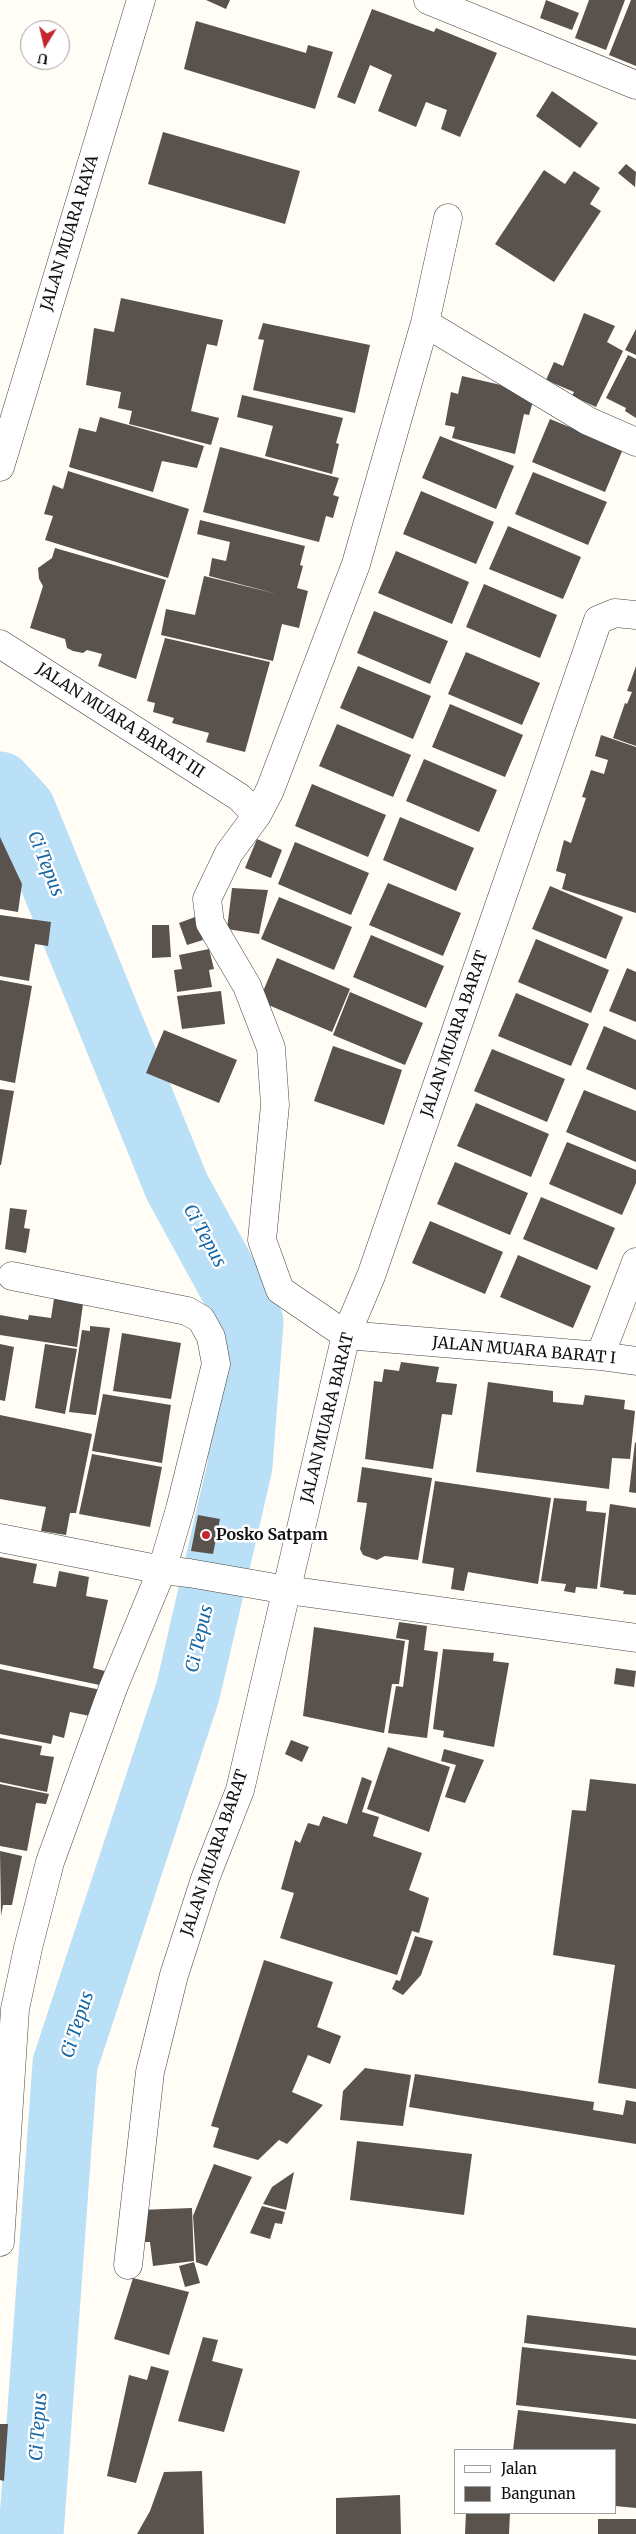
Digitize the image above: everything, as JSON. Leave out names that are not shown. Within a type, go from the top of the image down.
[{"type":"street","name":"JALAN MUARA RAYA","points":[[0,467],[141,0]]},
{"type":"street","points":[[428,0],[636,85]]},
{"type":"street","points":[[346,1336],[280,1290],[262,1240],[275,1105],[271,1048],[248,986],[210,923],[207,899],[229,854],[248,806],[270,790],[356,564],[425,323],[448,218]]},
{"type":"street","points":[[425,323],[588,421],[636,442]]},
{"type":"street","name":"JALAN MUARA BARAT","points":[[128,2265],[150,2072],[174,1975],[206,1879],[240,1790],[346,1336],[371,1276],[598,620],[615,612],[636,615]]},
{"type":"street","name":"JALAN MUARA BARAT III","points":[[0,644],[248,806]]},
{"type":"street","points":[[600,1356],[636,1262]]},
{"type":"street","points":[[0,2242],[15,2008],[28,1948],[50,1862],[113,1688],[162,1570],[180,1509],[216,1364],[211,1336],[201,1319],[187,1311],[12,1276]]},
{"type":"street","name":"JALAN MUARA BARAT I","points":[[346,1336],[600,1356],[636,1361]]},
{"type":"street","points":[[0,1538],[162,1570],[254,1585],[636,1638]]},
{"type":"building","points":[[206,0],[230,0],[226,9]]},
{"type":"building","points":[[546,0],[579,13],[572,30],[540,18]]},
{"type":"building","points":[[589,0],[625,0],[606,50],[575,38]]},
{"type":"building","points":[[631,0],[636,0],[636,66],[609,55]]},
{"type":"building","points":[[372,9],[434,32],[436,28],[497,53],[460,137],[441,129],[447,110],[426,102],[416,127],[378,111],[392,75],[370,65],[355,104],[337,97]]},
{"type":"building","points":[[196,21],[306,53],[308,45],[333,52],[315,109],[184,69]]},
{"type":"building","points":[[552,91],[598,123],[580,148],[536,116]]},
{"type":"building","points":[[163,132],[300,171],[285,224],[148,184]]},
{"type":"building","points":[[626,164],[636,172],[635,187],[618,173]]},
{"type":"building","points":[[544,170],[565,184],[574,171],[600,188],[590,204],[601,211],[554,282],[495,244]]},
{"type":"building","points":[[121,298],[223,320],[217,346],[207,344],[191,411],[219,418],[211,445],[129,424],[132,411],[118,408],[121,392],[86,385],[94,328],[114,332]]},
{"type":"building","points":[[584,313],[615,326],[607,342],[623,351],[596,407],[572,396],[574,392],[546,380],[554,362],[563,366]]},
{"type":"building","points":[[263,323],[370,345],[355,413],[253,390],[264,340],[258,339]]},
{"type":"building","points":[[636,329],[636,355],[625,350]]},
{"type":"building","points":[[628,355],[636,359],[636,418],[625,411],[626,408],[606,398]]},
{"type":"building","points":[[462,376],[518,389],[536,391],[529,415],[524,414],[515,454],[452,438],[455,427],[445,425],[451,392],[458,394]]},
{"type":"building","points":[[242,395],[343,418],[336,443],[339,444],[332,474],[265,456],[273,426],[237,417]]},
{"type":"building","points":[[100,417],[204,446],[197,468],[162,461],[153,492],[69,467],[79,428],[96,432]]},
{"type":"building","points":[[550,419],[623,449],[605,492],[532,462]]},
{"type":"building","points":[[440,436],[514,466],[496,509],[422,478]]},
{"type":"building","points":[[220,447],[339,478],[333,495],[339,497],[333,518],[326,516],[319,542],[203,512]]},
{"type":"building","points":[[68,471],[189,509],[168,578],[45,540],[53,516],[44,514],[53,485],[63,489]]},
{"type":"building","points":[[533,472],[607,502],[588,545],[515,514]]},
{"type":"building","points":[[421,491],[494,522],[476,564],[403,534]]},
{"type":"building","points":[[200,520],[305,546],[300,565],[303,566],[297,588],[308,591],[299,628],[282,624],[273,661],[161,635],[166,609],[195,615],[204,576],[277,594],[209,576],[212,558],[226,561],[230,542],[197,534]]},
{"type":"building","points":[[508,526],[581,557],[563,599],[489,569]]},
{"type":"building","points":[[55,548],[166,580],[136,679],[98,666],[102,654],[87,650],[83,653],[73,651],[67,648],[65,639],[30,628],[43,586],[39,579],[38,568],[52,558]]},
{"type":"building","points":[[396,551],[469,582],[452,624],[378,593]]},
{"type":"building","points":[[484,584],[557,615],[540,658],[466,627]]},
{"type":"building","points":[[374,611],[448,641],[430,684],[357,653]]},
{"type":"building","points":[[165,638],[270,662],[245,752],[206,742],[209,733],[172,723],[174,718],[153,712],[155,703],[147,701]]},
{"type":"building","points":[[466,652],[540,683],[522,725],[448,694]]},
{"type":"building","points":[[358,666],[431,696],[413,739],[340,708]]},
{"type":"building","points":[[636,666],[636,746],[613,738],[625,703],[627,704],[632,692],[627,691]]},
{"type":"building","points":[[450,704],[523,735],[505,777],[432,747]]},
{"type":"building","points":[[337,724],[411,755],[393,797],[319,766]]},
{"type":"building","points":[[601,735],[636,747],[636,913],[562,889],[566,874],[556,871],[564,840],[571,843],[586,798],[582,797],[591,770],[604,774],[608,760],[595,756]]},
{"type":"building","points":[[424,759],[497,790],[479,832],[406,801]]},
{"type":"building","points":[[312,784],[386,815],[368,857],[295,826]]},
{"type":"building","points":[[400,817],[474,848],[456,891],[383,860]]},
{"type":"building","points":[[0,837],[22,884],[18,912],[0,909]]},
{"type":"building","points":[[257,839],[282,850],[271,878],[245,868]]},
{"type":"building","points":[[295,842],[369,873],[351,915],[278,884]]},
{"type":"building","points":[[388,883],[461,913],[443,956],[369,925]]},
{"type":"building","points":[[550,886],[623,917],[606,959],[532,929]]},
{"type":"building","points":[[232,888],[268,890],[259,934],[227,929]]},
{"type":"building","points":[[279,897],[352,927],[334,970],[261,939]]},
{"type":"building","points":[[0,915],[51,922],[48,946],[35,944],[29,981],[0,976]]},
{"type":"building","points":[[195,917],[203,940],[187,945],[179,923]]},
{"type":"building","points":[[152,925],[169,925],[171,957],[152,958]]},
{"type":"building","points":[[371,935],[444,966],[426,1008],[353,977]]},
{"type":"building","points":[[536,939],[609,970],[591,1013],[518,982]]},
{"type":"building","points":[[209,949],[214,969],[209,970],[212,987],[177,992],[174,970],[182,969],[179,955]]},
{"type":"building","points":[[277,958],[350,989],[332,1032],[259,1001]]},
{"type":"building","points":[[627,968],[636,972],[636,1022],[609,1011]]},
{"type":"building","points":[[0,980],[32,986],[15,1083],[0,1080]]},
{"type":"building","points":[[221,991],[225,1024],[182,1029],[177,996]]},
{"type":"building","points":[[350,992],[423,1023],[405,1065],[333,1035]]},
{"type":"building","points":[[516,993],[589,1024],[571,1066],[498,1036]]},
{"type":"building","points":[[604,1026],[636,1040],[636,1090],[586,1069]]},
{"type":"building","points":[[164,1030],[237,1060],[219,1103],[146,1073]]},
{"type":"building","points":[[333,1046],[402,1070],[384,1125],[314,1101]]},
{"type":"building","points":[[492,1049],[565,1079],[547,1122],[474,1091]]},
{"type":"building","points":[[0,1089],[14,1091],[1,1165],[0,1165]]},
{"type":"building","points":[[584,1090],[636,1111],[636,1162],[566,1132]]},
{"type":"building","points":[[476,1103],[549,1134],[531,1177],[457,1146]]},
{"type":"building","points":[[567,1142],[636,1170],[636,1183],[622,1215],[549,1184]]},
{"type":"building","points":[[455,1162],[528,1193],[510,1235],[437,1204]]},
{"type":"building","points":[[541,1197],[615,1228],[597,1270],[523,1239]]},
{"type":"building","points":[[10,1208],[27,1210],[24,1228],[30,1229],[26,1253],[5,1249]]},
{"type":"building","points":[[430,1221],[503,1252],[485,1294],[412,1263]]},
{"type":"building","points":[[518,1255],[591,1286],[573,1328],[500,1297]]},
{"type":"building","points":[[55,1292],[84,1297],[77,1347],[0,1335],[0,1315],[28,1320],[29,1315],[51,1318]]},
{"type":"building","points":[[90,1326],[110,1328],[96,1415],[69,1412],[82,1330],[90,1331]]},
{"type":"building","points":[[122,1333],[181,1343],[171,1399],[113,1391]]},
{"type":"building","points":[[0,1344],[14,1347],[5,1401],[0,1400]]},
{"type":"building","points":[[45,1344],[77,1349],[65,1414],[35,1408]]},
{"type":"building","points":[[401,1362],[439,1367],[436,1382],[457,1384],[452,1415],[442,1414],[433,1469],[365,1459],[374,1381],[382,1382],[384,1369],[399,1371]]},
{"type":"building","points":[[488,1382],[553,1391],[553,1402],[583,1405],[585,1395],[625,1400],[624,1409],[635,1411],[630,1459],[612,1458],[609,1489],[476,1472]]},
{"type":"building","points":[[103,1394],[171,1405],[162,1463],[92,1451]]},
{"type":"building","points":[[0,1415],[92,1434],[76,1513],[70,1513],[66,1535],[41,1531],[46,1507],[0,1499]]},
{"type":"building","points":[[636,1443],[636,1493],[629,1492]]},
{"type":"building","points":[[92,1454],[162,1467],[150,1527],[79,1514]]},
{"type":"building","points":[[362,1467],[432,1478],[418,1560],[385,1556],[377,1560],[363,1555],[360,1549],[367,1503],[357,1502]]},
{"type":"building","points":[[435,1481],[551,1498],[538,1584],[468,1572],[464,1591],[451,1589],[454,1568],[422,1563]]},
{"type":"building","points":[[554,1498],[587,1501],[586,1511],[606,1513],[597,1589],[576,1587],[575,1593],[564,1591],[566,1584],[541,1581]]},
{"type":"building","points":[[610,1504],[636,1508],[636,1595],[623,1594],[624,1591],[600,1587]]},
{"type":"building","name":"Posko Satpam","points":[[198,1515],[220,1519],[213,1554],[191,1551]]},
{"type":"building","points":[[0,1557],[37,1564],[33,1583],[56,1587],[59,1571],[89,1577],[86,1596],[108,1600],[93,1668],[113,1673],[109,1687],[0,1664]]},
{"type":"building","points":[[399,1622],[427,1626],[424,1650],[438,1652],[427,1738],[388,1733],[396,1686],[403,1687],[409,1640],[396,1638]]},
{"type":"building","points":[[314,1627],[405,1641],[399,1684],[392,1684],[384,1733],[303,1716]]},
{"type":"building","points":[[443,1649],[494,1653],[493,1661],[509,1663],[494,1747],[443,1737],[444,1731],[433,1729]]},
{"type":"building","points":[[616,1668],[636,1671],[634,1687],[614,1684]]},
{"type":"building","points":[[0,1669],[101,1690],[95,1717],[70,1712],[64,1738],[53,1735],[51,1744],[0,1734]]},
{"type":"building","points":[[0,1738],[42,1746],[40,1755],[54,1757],[47,1792],[0,1782]]},
{"type":"building","points":[[291,1740],[309,1747],[302,1762],[285,1754]]},
{"type":"building","points":[[388,1747],[450,1767],[429,1832],[367,1809]]},
{"type":"building","points":[[444,1749],[484,1760],[465,1803],[445,1797],[456,1765],[441,1761]]},
{"type":"building","points":[[362,1777],[372,1781],[362,1812],[379,1817],[373,1836],[422,1853],[409,1890],[429,1898],[419,1933],[412,1931],[397,1975],[280,1938],[294,1893],[281,1889],[295,1840],[300,1843],[308,1823],[319,1826],[323,1816],[347,1824]]},
{"type":"building","points":[[590,1779],[636,1784],[636,2089],[598,2083],[615,1965],[553,1955],[572,1810],[586,1811]]},
{"type":"building","points":[[0,1784],[49,1794],[46,1804],[36,1803],[27,1851],[0,1846]]},
{"type":"building","points":[[0,1851],[22,1856],[12,1905],[3,1905],[1,1916]]},
{"type":"building","points":[[415,1936],[433,1941],[421,1975],[403,1995],[392,1989],[396,1980],[400,1981]]},
{"type":"building","points":[[264,1960],[333,1982],[317,2027],[341,2036],[330,2064],[308,2055],[292,2092],[323,2105],[287,2144],[279,2140],[258,2160],[213,2147],[219,2128],[211,2126]]},
{"type":"building","points":[[365,2068],[411,2075],[403,2126],[340,2120],[343,2091]]},
{"type":"building","points":[[415,2074],[594,2102],[593,2110],[623,2115],[626,2100],[636,2102],[636,2144],[409,2107]]},
{"type":"building","points":[[357,2141],[472,2154],[464,2215],[350,2200]]},
{"type":"building","points":[[214,2164],[252,2177],[207,2266],[196,2262],[193,2216]]},
{"type":"building","points":[[294,2172],[286,2210],[263,2204],[272,2187]]},
{"type":"building","points":[[262,2206],[285,2212],[282,2224],[275,2223],[270,2239],[250,2233]]},
{"type":"building","points":[[192,2208],[194,2261],[153,2266],[150,2242],[139,2242],[139,2210]]},
{"type":"building","points":[[194,2262],[200,2283],[185,2287],[179,2266]]},
{"type":"building","points":[[133,2278],[189,2292],[169,2355],[114,2339]]},
{"type":"building","points":[[527,2315],[636,2328],[636,2356],[524,2343]]},
{"type":"building","points":[[203,2337],[218,2340],[212,2361],[243,2369],[224,2432],[178,2421]]},
{"type":"building","points":[[522,2347],[636,2360],[636,2419],[516,2405]]},
{"type":"building","points":[[151,2366],[169,2371],[136,2483],[107,2476],[129,2375],[147,2380]]},
{"type":"building","points":[[518,2410],[636,2424],[636,2508],[616,2506],[616,2449],[513,2449]]},
{"type":"building","points":[[0,2424],[8,2424],[4,2481],[0,2480]]},
{"type":"building","points":[[202,2471],[204,2534],[137,2534],[150,2511],[164,2472]]},
{"type":"building","points":[[400,2495],[401,2534],[336,2534],[336,2498]]},
{"type":"building","points":[[466,2514],[510,2514],[509,2534],[465,2534]]},
{"type":"building","points":[[598,2519],[636,2519],[636,2534],[598,2534]]},
{"type":"waterway","name":"Ci Tepus","points":[[0,784],[23,809],[177,1187],[251,1322],[240,1466],[188,1691],[65,2064],[31,2534]]},
{"type":"place","name":"Posko Satpam","points":[[206,1535]]}]
